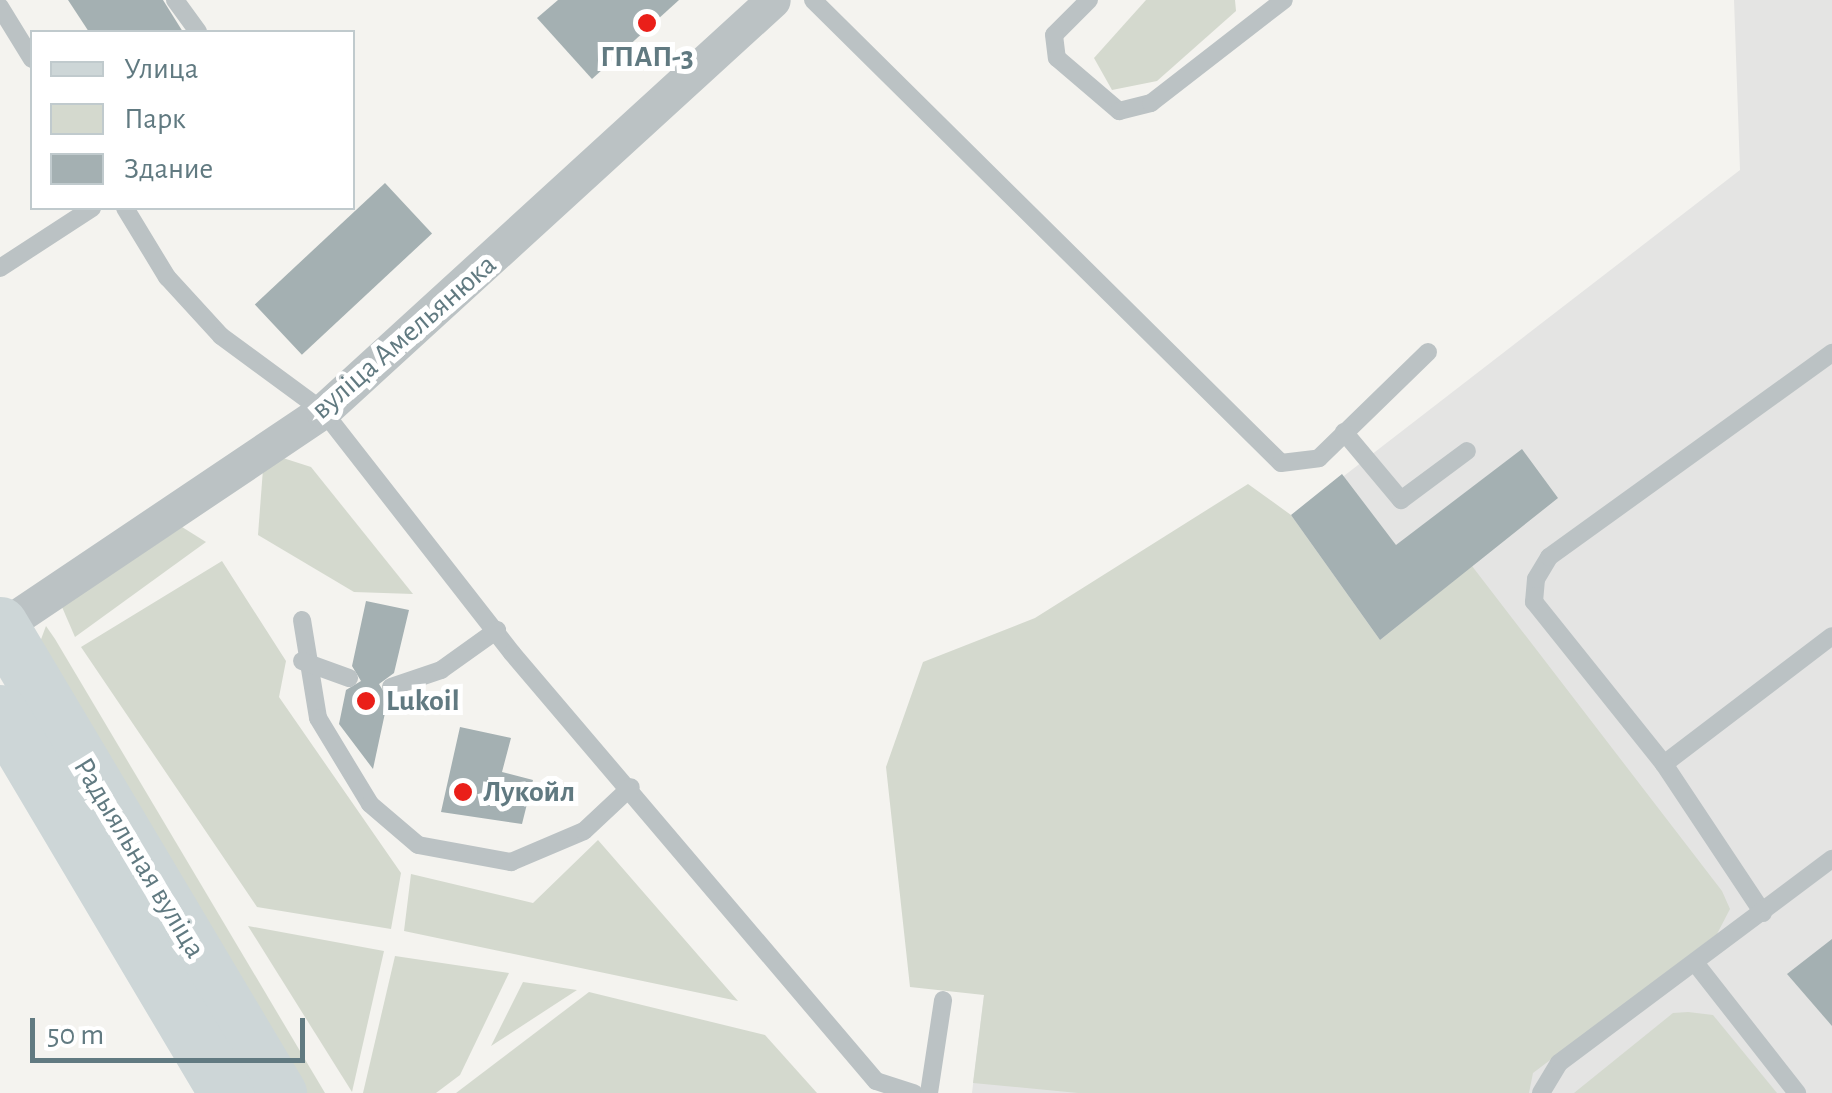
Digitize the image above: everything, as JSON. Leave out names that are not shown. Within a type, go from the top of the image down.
[{"type":"main road","name":"Радыяльная вуліца","points":[[1,626],[278,1093]]},
{"type":"main road","name":"Радыяльная вуліца","points":[[0,712],[226,1093]]},
{"type":"street","name":"вуліца Амельянюка","points":[[1,626],[323,411],[772,0]]},
{"type":"lane","points":[[175,0],[197,30]]},
{"type":"lane","points":[[813,0],[1257,448],[1299,466],[1344,432],[1428,352]]},
{"type":"lane","points":[[1088,0],[1054,35],[1057,58],[1119,112],[1151,103],[1270,4]]},
{"type":"lane","points":[[0,7],[30,55]]},
{"type":"lane","points":[[0,268],[89,210]]},
{"type":"lane","points":[[126,210],[167,277],[221,336],[323,411],[497,630],[874,1087],[914,1093]]},
{"type":"lane","points":[[1763,913],[1664,764],[1534,602],[1536,579],[1549,557],[1832,353]]},
{"type":"lane","points":[[1344,432],[1401,500],[1467,451]]},
{"type":"lane","points":[[302,620],[302,661],[318,718],[352,776],[418,845],[511,862],[584,831],[630,788]]},
{"type":"lane","points":[[391,686],[430,676],[497,630]]},
{"type":"lane","points":[[1664,764],[1832,636]]},
{"type":"lane","points":[[302,661],[349,678]]},
{"type":"lane","points":[[1541,1093],[1560,1063],[1832,859]]},
{"type":"lane","points":[[1696,964],[1797,1093]]},
{"type":"lane","points":[[929,1093],[943,1000]]},
{"type":"shaded area","points":[[1734,0],[1832,0],[1832,1093],[972,1093],[999,875],[1072,686],[1740,170]]},
{"type":"green space","points":[[1146,0],[1235,0],[1236,11],[1157,81],[1112,90],[1094,58]]},
{"type":"green space","points":[[283,458],[311,467],[413,594],[354,592],[258,535],[263,469]]},
{"type":"green space","points":[[1248,484],[1291,515],[1380,640],[1472,566],[1722,891],[1730,909],[1717,934],[1533,1073],[1529,1093],[1078,1093],[973,1083],[984,995],[910,987],[886,767],[923,662],[1035,618]]},
{"type":"green space","points":[[182,527],[206,542],[75,637],[62,607]]},
{"type":"green space","points":[[222,561],[286,661],[279,697],[401,873],[391,929],[257,907],[81,647]]},
{"type":"green space","points":[[46,626],[325,1093],[305,1093],[40,642]]},
{"type":"green space","points":[[598,840],[738,1001],[404,931],[411,874],[533,903]]},
{"type":"green space","points":[[248,926],[384,951],[352,1092]]},
{"type":"green space","points":[[395,956],[509,973],[460,1075],[436,1093],[363,1093]]},
{"type":"green space","points":[[523,982],[577,990],[491,1046]]},
{"type":"green space","points":[[589,992],[765,1035],[817,1093],[456,1093]]},
{"type":"green space","points":[[1673,1013],[1713,1015],[1777,1093],[1574,1093]]},
{"type":"building","points":[[68,0],[163,0],[182,30],[88,30]]},
{"type":"building","points":[[558,0],[679,0],[592,79],[537,18]]},
{"type":"building","points":[[385,183],[432,233],[302,355],[255,304]]},
{"type":"building","points":[[1522,449],[1558,498],[1380,640],[1291,515],[1342,474],[1396,545]]},
{"type":"building","points":[[366,601],[409,610],[394,673],[379,684],[388,699],[373,769],[339,724],[346,690],[361,681],[352,666]]},
{"type":"building","points":[[460,727],[511,738],[502,772],[533,780],[522,824],[441,812]]},
{"type":"building","points":[[1832,939],[1832,1026],[1787,974]]},
{"type":"place","name":"ГПАП-3","points":[[647,23]]},
{"type":"place","name":"Lukoil","points":[[366,701]]},
{"type":"place","name":"Лукойл","points":[[463,792]]}]
